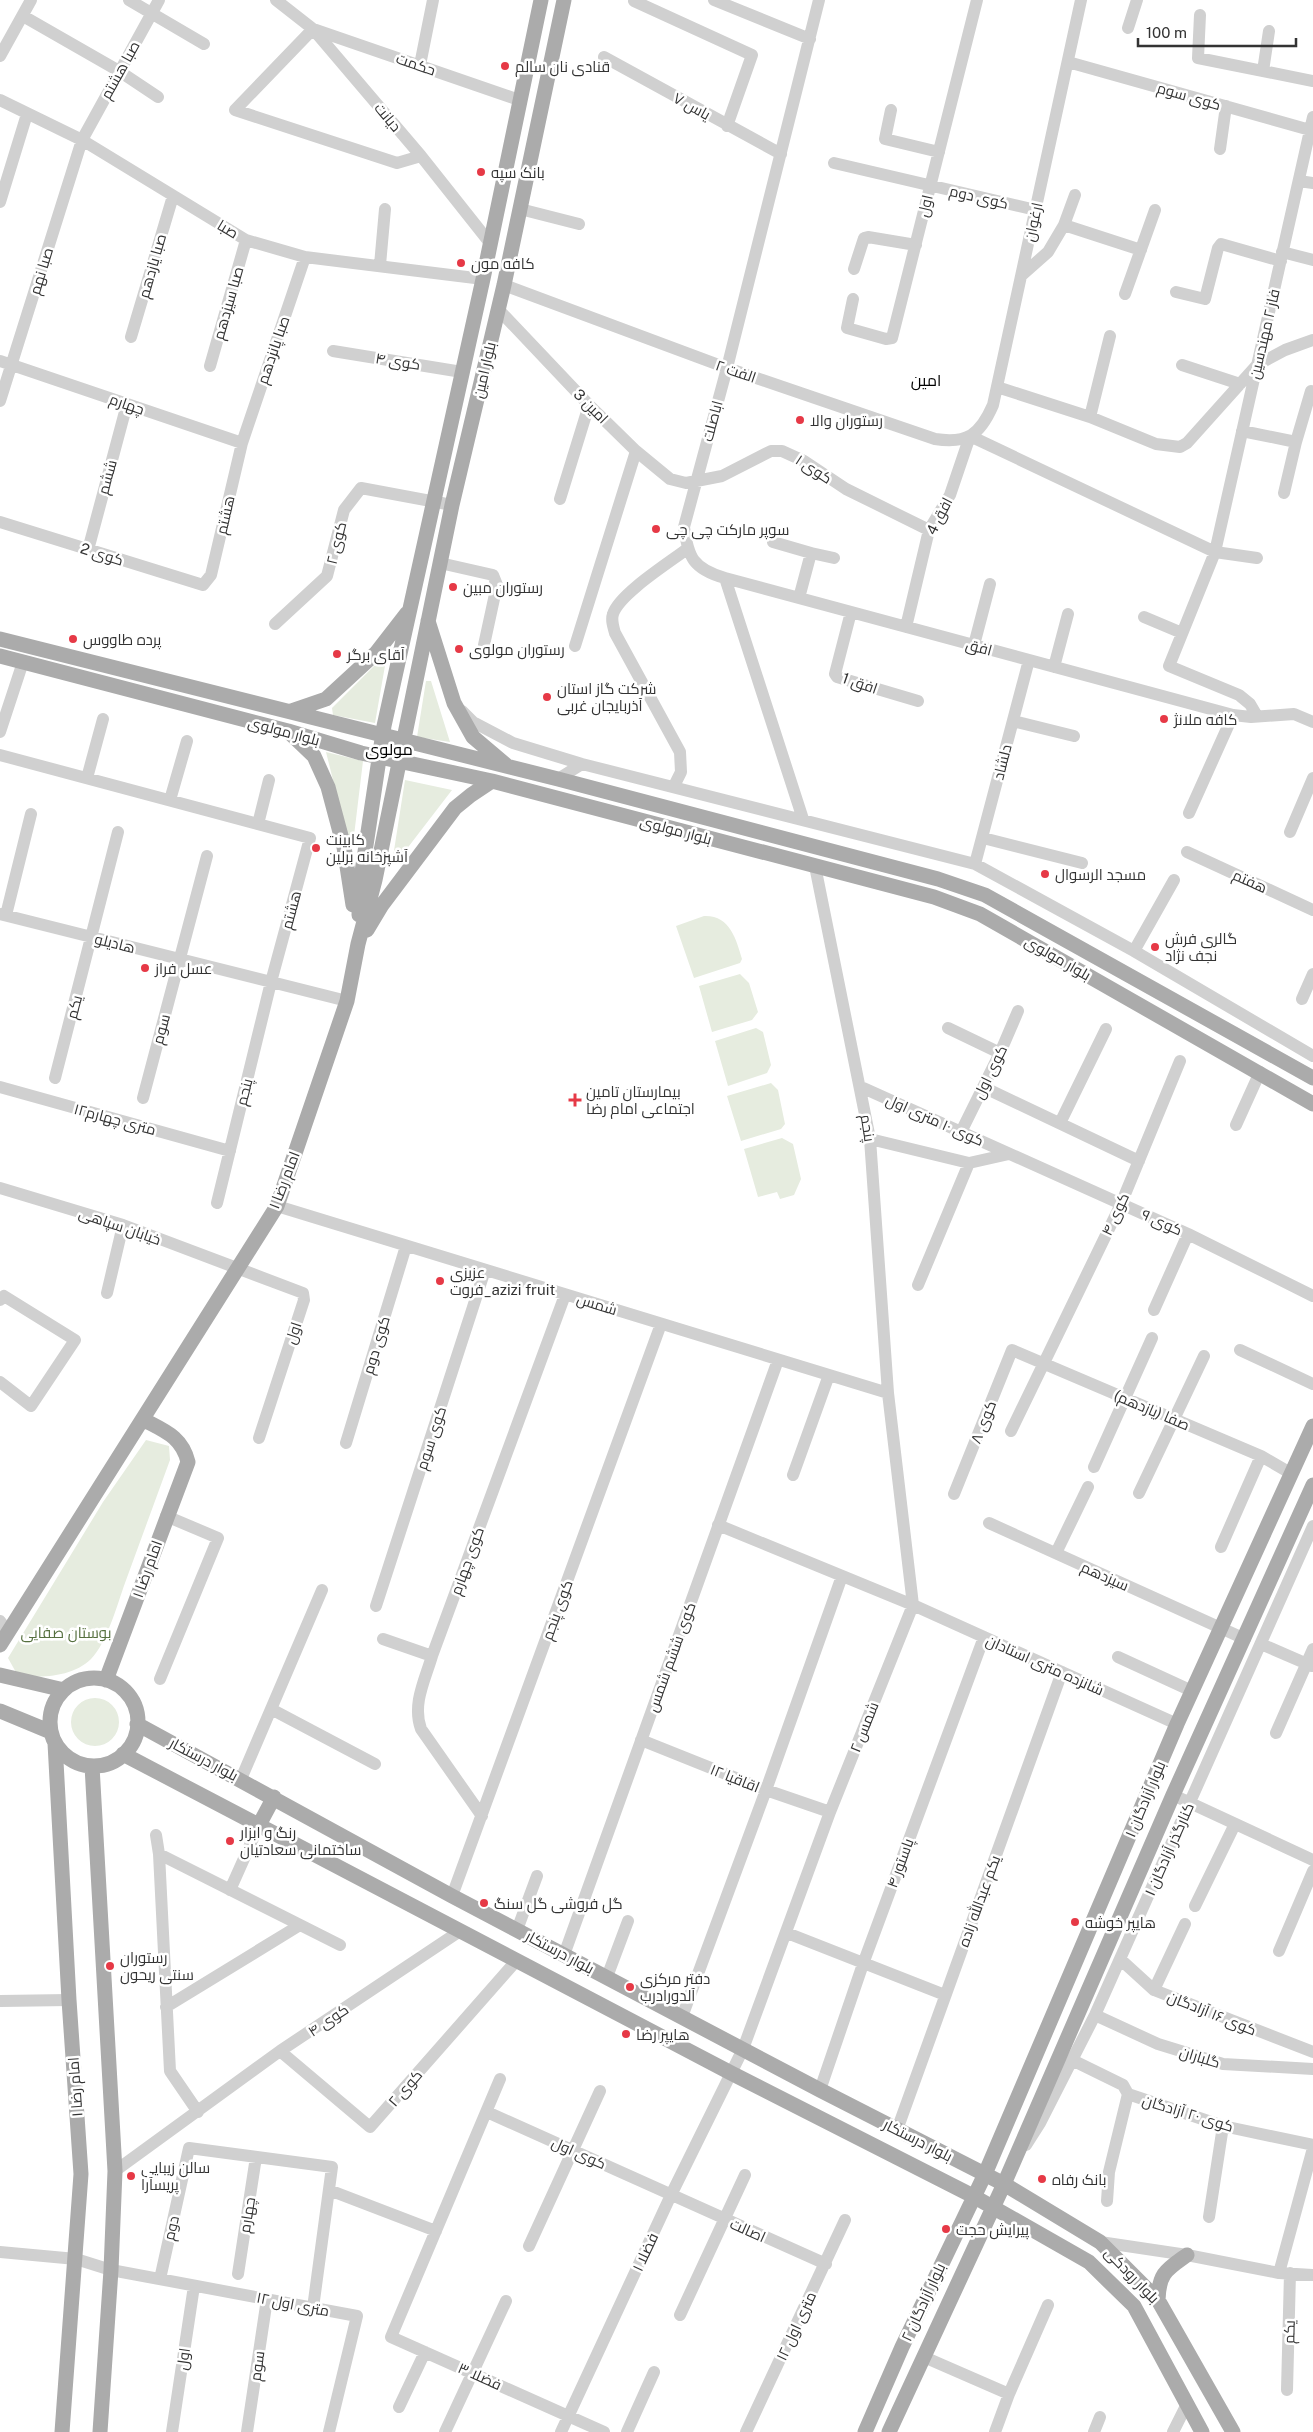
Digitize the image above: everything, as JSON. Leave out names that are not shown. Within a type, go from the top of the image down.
[{"type":"main road","name":"بلوار امین","points":[[382,736],[483,279],[541,0]]},
{"type":"main road","name":"بلوار امین","points":[[402,740],[452,505],[504,285],[540,106],[564,0]]},
{"type":"main road","points":[[519,100],[540,106]]},
{"type":"main road","points":[[290,711],[326,700],[376,653],[409,610]]},
{"type":"main road","points":[[427,619],[454,704],[474,737],[509,767]]},
{"type":"main road","name":"بلوار مولوی","points":[[0,639],[558,779],[938,879],[985,895],[1313,1078]]},
{"type":"main road","name":"بلوار مولوی","points":[[0,656],[288,731],[378,757],[492,781],[934,897],[980,914],[1260,1072],[1313,1104]]},
{"type":"main road","points":[[288,731],[314,756],[328,787],[344,847],[358,944]]},
{"type":"main road","name":"امام رضا ۱","points":[[358,944],[360,885],[382,736]]},
{"type":"main road","name":"امام رضا ۱","points":[[0,1645],[4,1626],[144,1420],[276,1206],[347,1001],[358,944],[375,880],[402,740]]},
{"type":"main road","points":[[358,944],[382,905],[455,808],[492,781]]},
{"type":"main road","points":[[934,897],[938,879]]},
{"type":"main road","name":"امام رضا ۱","points":[[106,1680],[166,1516],[188,1462],[185,1448],[174,1436],[144,1420]]},
{"type":"main road","name":"بلوار آزادگان ۱","points":[[985,2174],[1177,1724],[1313,1426]]},
{"type":"main road","name":"بلوار آزادگان ۱","points":[[1004,2184],[1173,1796],[1313,1485]]},
{"type":"main road","points":[[0,1675],[64,1690]]},
{"type":"main road","points":[[0,1711],[53,1737],[70,1759],[92,1766],[103,1765],[123,1754],[136,1735],[138,1724],[136,1712],[126,1692],[106,1680],[84,1679],[64,1690],[52,1709],[53,1737]]},
{"type":"main road","name":"بلوار درستکار","points":[[138,1724],[452,1896],[820,2090],[1004,2184]]},
{"type":"main road","name":"امام رضا ۱","points":[[53,1737],[81,2174],[62,2432]]},
{"type":"main road","name":"بلوار درستکار","points":[[123,1754],[732,2073],[993,2207]]},
{"type":"main road","points":[[92,1766],[115,2171],[111,2270],[100,2432]]},
{"type":"main road","points":[[259,1825],[274,1798]]},
{"type":"main road","name":"بلوار آزادگان ۲","points":[[865,2432],[902,2347],[985,2174]]},
{"type":"main road","name":"بلوار آزادگان ۲","points":[[890,2432],[1004,2184]]},
{"type":"main road","name":"بلوار رودکی","points":[[1004,2184],[1100,2242],[1158,2300],[1233,2432]]},
{"type":"main road","name":"بلوار رودکی","points":[[993,2207],[1088,2262],[1134,2306],[1202,2432]]},
{"type":"main road","points":[[1158,2300],[1159,2282],[1165,2270],[1187,2255]]},
{"type":"street","points":[[0,56],[31,0]]},
{"type":"street","points":[[129,0],[204,44]]},
{"type":"street","name":"صبا هشتم","points":[[82,140],[159,0]]},
{"type":"street","name":"دیانت","points":[[277,0],[313,29],[421,156],[490,243]]},
{"type":"street","points":[[420,65],[433,0]]},
{"type":"street","points":[[714,0],[810,39]]},
{"type":"street","name":"اباصلت","points":[[687,549],[684,526],[727,368],[820,0]]},
{"type":"street","name":"اول","points":[[853,298],[847,328],[892,338],[977,0]]},
{"type":"street","points":[[1128,28],[1137,0]]},
{"type":"street","points":[[634,1],[752,56],[727,126]]},
{"type":"street","name":"ارغوان","points":[[970,436],[986,422],[997,386],[1068,62],[1079,1]]},
{"type":"street","points":[[1200,15],[1198,58],[1313,81]]},
{"type":"street","points":[[23,16],[120,71],[158,97]]},
{"type":"street","points":[[313,29],[236,110],[397,163],[421,156]]},
{"type":"street","name":"حکمت","points":[[313,29],[519,100]]},
{"type":"street","points":[[1263,71],[1269,31]]},
{"type":"street","name":"یاس ۷","points":[[604,57],[781,154]]},
{"type":"street","name":"کوی سوم","points":[[1068,62],[1310,130]]},
{"type":"street","name":"صبا","points":[[0,100],[82,140],[246,240],[304,257],[483,279]]},
{"type":"street","points":[[1220,149],[1226,106]]},
{"type":"street","points":[[891,110],[885,139],[939,152]]},
{"type":"street","points":[[0,202],[27,114]]},
{"type":"street","name":"فاز ۲ مهندسین","points":[[1257,716],[1250,704],[1239,695],[1169,666],[1215,552],[1313,117]]},
{"type":"street","name":"صبا نهم","points":[[0,401],[6,363],[82,140]]},
{"type":"street","name":"کوی دوم","points":[[834,163],[1036,210]]},
{"type":"street","points":[[1299,181],[1313,183]]},
{"type":"street","name":"صبا یازدهم","points":[[131,336],[173,196]]},
{"type":"street","points":[[1022,275],[1048,252],[1064,225],[1075,196]]},
{"type":"street","points":[[380,265],[385,209]]},
{"type":"street","points":[[520,209],[579,224]]},
{"type":"street","points":[[1125,294],[1156,210]]},
{"type":"street","points":[[1064,225],[1141,250]]},
{"type":"street","points":[[854,269],[864,238],[868,237],[916,246]]},
{"type":"street","name":"صبا سیزدهم","points":[[210,366],[246,240]]},
{"type":"street","points":[[1176,292],[1205,299],[1218,248],[1221,244],[1313,260]]},
{"type":"street","name":"صبا پانزدهم","points":[[242,443],[304,257]]},
{"type":"street","name":"الفت ۲","points":[[504,285],[727,368],[935,439],[951,441],[970,436]]},
{"type":"street","name":"امین 3","points":[[498,309],[589,405],[636,451],[670,479],[686,484],[696,481]]},
{"type":"street","points":[[1090,417],[1110,336]]},
{"type":"street","points":[[997,386],[1090,417],[1156,444],[1180,446],[1187,443],[1257,366],[1285,350],[1313,340]]},
{"type":"street","name":"کوی ۴","points":[[333,351],[462,372]]},
{"type":"street","name":"چهارم","points":[[6,363],[242,443]]},
{"type":"street","points":[[1182,365],[1240,384]]},
{"type":"street","points":[[1284,494],[1296,442],[1311,391]]},
{"type":"street","name":"ششم","points":[[88,550],[127,404]]},
{"type":"street","points":[[560,499],[589,405]]},
{"type":"street","points":[[1242,432],[1296,442]]},
{"type":"street","points":[[970,436],[1215,552],[1257,558]]},
{"type":"street","name":"افق 4","points":[[906,627],[929,530],[950,495],[970,436]]},
{"type":"street","name":"هشتم","points":[[203,585],[211,575],[242,443]]},
{"type":"street","points":[[575,646],[636,451]]},
{"type":"street","name":"کوی ۱","points":[[696,481],[722,476],[771,451],[782,452],[804,461],[846,489],[929,530]]},
{"type":"street","name":"کوی ۲","points":[[275,624],[327,576],[344,510],[361,488],[433,501]]},
{"type":"street","points":[[433,501],[452,505]]},
{"type":"street","name":"کوی 2","points":[[0,522],[203,585]]},
{"type":"street","points":[[774,542],[834,558]]},
{"type":"street","points":[[674,786],[681,772],[680,752],[615,633],[612,621],[613,612],[632,590],[687,549],[693,560],[706,573],[724,578],[803,819]]},
{"type":"street","points":[[799,598],[812,553]]},
{"type":"street","points":[[440,563],[493,575],[496,579],[497,585],[484,645]]},
{"type":"street","name":"افق","points":[[724,578],[1233,715]]},
{"type":"street","points":[[974,645],[990,584]]},
{"type":"street","name":"افق 1","points":[[851,612],[835,674],[837,677],[918,701]]},
{"type":"street","points":[[1054,667],[1068,614]]},
{"type":"street","points":[[1144,617],[1182,633]]},
{"type":"street","name":"دلشاد","points":[[975,864],[1029,660]]},
{"type":"street","points":[[0,732],[23,662]]},
{"type":"street","points":[[454,704],[473,722],[513,744],[582,764],[975,864],[1134,951],[1313,1056]]},
{"type":"street","points":[[1189,813],[1233,715],[1294,714],[1313,722]]},
{"type":"street","points":[[87,778],[103,719]]},
{"type":"street","points":[[1013,721],[1074,736]]},
{"type":"street","points":[[170,800],[187,741]]},
{"type":"street","points":[[0,755],[258,824],[269,780]]},
{"type":"street","points":[[558,779],[582,764]]},
{"type":"street","points":[[1290,832],[1313,778]]},
{"type":"street","points":[[3,915],[31,814]]},
{"type":"street","name":"هشتم","points":[[258,824],[310,838],[271,982]]},
{"type":"street","points":[[92,937],[118,832]]},
{"type":"street","points":[[983,838],[1082,863]]},
{"type":"street","name":"هفتم","points":[[1187,852],[1313,910]]},
{"type":"street","points":[[180,959],[207,856]]},
{"type":"street","name":"پنجم","points":[[815,866],[870,1139],[888,1393]]},
{"type":"street","points":[[1134,951],[1174,880]]},
{"type":"street","name":"هادیلو","points":[[3,915],[347,1001]]},
{"type":"street","name":"یکم","points":[[55,1078],[92,937]]},
{"type":"street","name":"سوم","points":[[143,1098],[180,959]]},
{"type":"street","points":[[1302,999],[1313,974]]},
{"type":"street","name":"پنجم","points":[[217,1203],[271,982]]},
{"type":"street","name":"کوی اول","points":[[961,1132],[1000,1054],[1018,1011]]},
{"type":"street","points":[[948,1028],[1000,1054]]},
{"type":"street","points":[[1060,1123],[1106,1028]]},
{"type":"street","name":"کوی ۴","points":[[1011,1431],[1121,1204],[1180,1062]]},
{"type":"street","points":[[1236,1125],[1260,1072]]},
{"type":"street","name":"۱۲متری چهارم","points":[[0,1087],[230,1150]]},
{"type":"street","name":"کوی ۱۰ متری اول","points":[[861,1087],[1009,1154]]},
{"type":"street","points":[[983,1087],[1140,1161]]},
{"type":"street","points":[[870,1139],[969,1162],[1009,1154]]},
{"type":"street","name":"کوی ۹","points":[[1009,1154],[1188,1234],[1313,1296]]},
{"type":"street","points":[[918,1284],[969,1162]]},
{"type":"street","name":"خیابان سپاهی","points":[[0,1188],[123,1225],[238,1269]]},
{"type":"street","name":"شمس","points":[[276,1206],[888,1393]]},
{"type":"street","points":[[108,1293],[123,1225]]},
{"type":"street","points":[[1154,1310],[1188,1234]]},
{"type":"street","name":"کوی دوم","points":[[346,1444],[406,1246]]},
{"type":"street","name":"اول","points":[[238,1269],[300,1290],[303,1293],[304,1300],[259,1438]]},
{"type":"street","name":"کوی سوم","points":[[376,1606],[486,1270]]},
{"type":"street","name":"کوی چهارم","points":[[482,1816],[421,1728],[417,1718],[416,1707],[432,1656],[565,1295]]},
{"type":"street","points":[[0,1300],[4,1296],[75,1340],[31,1406],[0,1382]]},
{"type":"street","name":"کوی پنجم","points":[[452,1896],[661,1324]]},
{"type":"street","points":[[1094,1467],[1152,1338]]},
{"type":"street","name":"صفا (یازدهم)","points":[[1012,1350],[1261,1456],[1292,1474]]},
{"type":"street","name":"کوی ۸","points":[[954,1494],[1012,1350]]},
{"type":"street","points":[[1240,1350],[1313,1384]]},
{"type":"street","points":[[1139,1493],[1204,1356]]},
{"type":"street","name":"کوی ششم شمس","points":[[564,1955],[778,1360]]},
{"type":"street","points":[[793,1475],[829,1375]]},
{"type":"street","name":"شمس ۲","points":[[732,2073],[787,1933],[830,1812],[913,1605],[888,1393]]},
{"type":"street","points":[[1221,1547],[1261,1456]]},
{"type":"street","points":[[1056,1553],[1088,1487]]},
{"type":"street","points":[[160,1679],[218,1538],[166,1516]]},
{"type":"street","name":"سیزدهم","points":[[989,1523],[1245,1639]]},
{"type":"street","name":"شانزده متری استادان","points":[[718,1525],[913,1605],[1177,1724]]},
{"type":"street","name":"کنارگذر آزادگان ۱","points":[[1012,2166],[1040,2123],[1095,2015],[1313,1526]]},
{"type":"street","points":[[682,2017],[766,1790],[842,1576]]},
{"type":"street","points":[[241,1779],[322,1590]]},
{"type":"street","name":"پاستور ۴","points":[[820,2090],[863,1964],[984,1637]]},
{"type":"street","points":[[383,1639],[432,1656]]},
{"type":"street","points":[[1261,1644],[1310,1665]]},
{"type":"street","points":[[1276,1733],[1310,1665],[1313,1648]]},
{"type":"street","points":[[1118,1657],[1192,1690]]},
{"type":"street","name":"یکم عبدالله زاده","points":[[897,2130],[1062,1672]]},
{"type":"street","points":[[271,1709],[375,1764]]},
{"type":"street","name":"اقاقیا ۱۲","points":[[641,1740],[766,1790],[830,1812]]},
{"type":"street","points":[[1173,1796],[1313,1860]]},
{"type":"street","points":[[1195,1906],[1235,1824]]},
{"type":"street","points":[[230,1890],[259,1825]]},
{"type":"street","points":[[156,1835],[159,1854],[170,2071],[198,2112]]},
{"type":"street","points":[[159,1854],[340,1945]]},
{"type":"street","points":[[1279,1951],[1313,1871]]},
{"type":"street","points":[[518,1930],[537,1876]]},
{"type":"street","points":[[607,1977],[628,1921]]},
{"type":"street","points":[[1154,1990],[1185,1924]]},
{"type":"street","points":[[166,2007],[300,1925]]},
{"type":"street","name":"کوی ۴","points":[[115,2171],[280,2051],[460,1931]]},
{"type":"street","points":[[787,1933],[945,1995]]},
{"type":"street","name":"کوی ۱۶ آزادگان","points":[[1120,1959],[1154,1990],[1313,2052]]},
{"type":"street","name":"کوی ۲","points":[[280,2051],[370,2127],[517,1960]]},
{"type":"street","points":[[0,2001],[69,2000]]},
{"type":"street","name":"گلباران","points":[[1095,2015],[1158,2044],[1223,2064],[1313,2069]]},
{"type":"street","name":"کوی ۲۰ آزادگان","points":[[1072,2060],[1123,2085],[1128,2094],[1223,2126],[1313,2146]]},
{"type":"street","name":"فضلا ۱","points":[[561,2432],[671,2195],[732,2073]]},
{"type":"street","points":[[329,2190],[436,2231],[500,2079]]},
{"type":"street","points":[[529,2246],[600,2091]]},
{"type":"street","points":[[1107,2201],[1109,2172],[1128,2094]]},
{"type":"street","name":"کوی اول","points":[[487,2112],[671,2195]]},
{"type":"street","points":[[1209,2217],[1223,2126]]},
{"type":"street","name":"یکم","points":[[1287,2390],[1285,2273],[1313,2146]]},
{"type":"street","name":"دوم","points":[[160,2279],[189,2148],[256,2157]]},
{"type":"street","points":[[256,2157],[332,2167],[313,2308]]},
{"type":"street","name":"چهارم","points":[[238,2274],[256,2157]]},
{"type":"street","points":[[680,2315],[745,2175]]},
{"type":"street","name":"اصالت","points":[[671,2195],[826,2264]]},
{"type":"street","name":"۱۲ متری اول","points":[[746,2432],[845,2220]]},
{"type":"street","name":"فضلا ۳","points":[[436,2231],[391,2338],[569,2415]]},
{"type":"street","points":[[1100,2242],[1187,2255],[1285,2273],[1313,2275]]},
{"type":"street","name":"۱۲ متری اول","points":[[0,2252],[76,2259],[111,2270],[357,2316],[330,2432]]},
{"type":"street","name":"اول","points":[[172,2432],[194,2286]]},
{"type":"street","name":"سوم","points":[[247,2432],[267,2299]]},
{"type":"street","points":[[445,2432],[506,2301]]},
{"type":"street","points":[[995,2432],[1009,2394],[1048,2305]]},
{"type":"street","points":[[399,2407],[425,2352]]},
{"type":"street","points":[[924,2357],[1009,2394]]},
{"type":"street","points":[[627,2432],[654,2372]]},
{"type":"street","points":[[1173,2432],[1187,2404]]},
{"type":"street","points":[[569,2415],[604,2432]]},
{"type":"street","points":[[1094,2432],[1100,2417]]},
{"type":"green space","points":[[383,657],[386,660],[375,723],[333,715],[332,708]]},
{"type":"green space","points":[[426,681],[431,681],[450,742],[417,737]]},
{"type":"green space","points":[[326,752],[363,761],[353,844],[349,844]]},
{"type":"green space","points":[[405,780],[452,790],[399,859],[393,857]]},
{"type":"green space","points":[[704,916],[720,919],[726,924],[734,936],[742,959],[740,963],[694,978],[676,926]]},
{"type":"green space","points":[[740,974],[749,983],[758,1012],[752,1020],[712,1032],[699,986]]},
{"type":"green space","points":[[756,1028],[763,1032],[771,1065],[767,1073],[728,1086],[715,1041]]},
{"type":"green space","points":[[771,1083],[778,1090],[785,1124],[781,1129],[741,1141],[727,1096]]},
{"type":"green space","points":[[782,1138],[793,1144],[801,1179],[794,1195],[780,1199],[777,1192],[758,1197],[744,1149]]},
{"type":"green space","name":"بوستان صفایی","points":[[146,1440],[169,1446],[170,1460],[102,1643],[91,1659],[75,1670],[37,1677],[18,1676],[8,1658],[103,1502]]},
{"type":"green space","points":[[90,1698],[100,1698],[112,1705],[119,1717],[119,1727],[112,1739],[100,1746],[90,1746],[82,1742],[75,1735],[71,1727],[71,1717],[75,1709],[82,1702]]},
{"type":"place","name":"قنادی نان سالم","points":[[505,66]]},
{"type":"place","name":"بانک سپه","points":[[481,172]]},
{"type":"place","name":"کافه مون","points":[[461,263]]},
{"type":"place","name":"رستوران والا","points":[[800,420]]},
{"type":"place","name":"سوپر مارکت چی چی","points":[[656,529]]},
{"type":"place","name":"رستوران مبین","points":[[453,587]]},
{"type":"place","name":"پرده طاووس","points":[[73,639]]},
{"type":"place","name":"رستوران مولوی","points":[[459,649]]},
{"type":"place","name":"آقاى برگر","points":[[337,654]]},
{"type":"place","name":"شرکت گاز استان آذربایجان غربی","points":[[547,697]]},
{"type":"place","name":"کافه ملانژ","points":[[1164,719]]},
{"type":"place","name":"کابینت آشپزخانه برلین","points":[[316,848]]},
{"type":"place","name":"مسجد الرسوال","points":[[1045,874]]},
{"type":"place","name":"گالری فرش نجف نژاد","points":[[1155,947]]},
{"type":"place","name":"عسل فراز","points":[[145,968]]},
{"type":"place","name":"بیمارستان تامین اجتماعی امام رضا","points":[[575,1100]]},
{"type":"place","name":"عزیزی فروت_azizi fruit","points":[[440,1281]]},
{"type":"place","name":"رنگ و ابزار ساختمانی سعادتیان","points":[[230,1841]]},
{"type":"place","name":"گل فروشی گل سنگ","points":[[484,1903]]},
{"type":"place","name":"هایپر خوشه","points":[[1075,1922]]},
{"type":"place","name":"رستوران سنتی ریحون","points":[[110,1966]]},
{"type":"place","name":"دفتر مرکزی آلدورادرب","points":[[630,1987]]},
{"type":"place","name":"هایپر رضا","points":[[626,2034]]},
{"type":"place","name":"سالن زیبایی پریسآرا","points":[[131,2176]]},
{"type":"place","name":"بانک رفاه","points":[[1042,2179]]},
{"type":"place","name":"پیرایش حجت","points":[[946,2229]]},
{"type":"district","name":"امین","points":[[926,380]]},
{"type":"district","name":"مولوی","points":[[389,749]]}]
